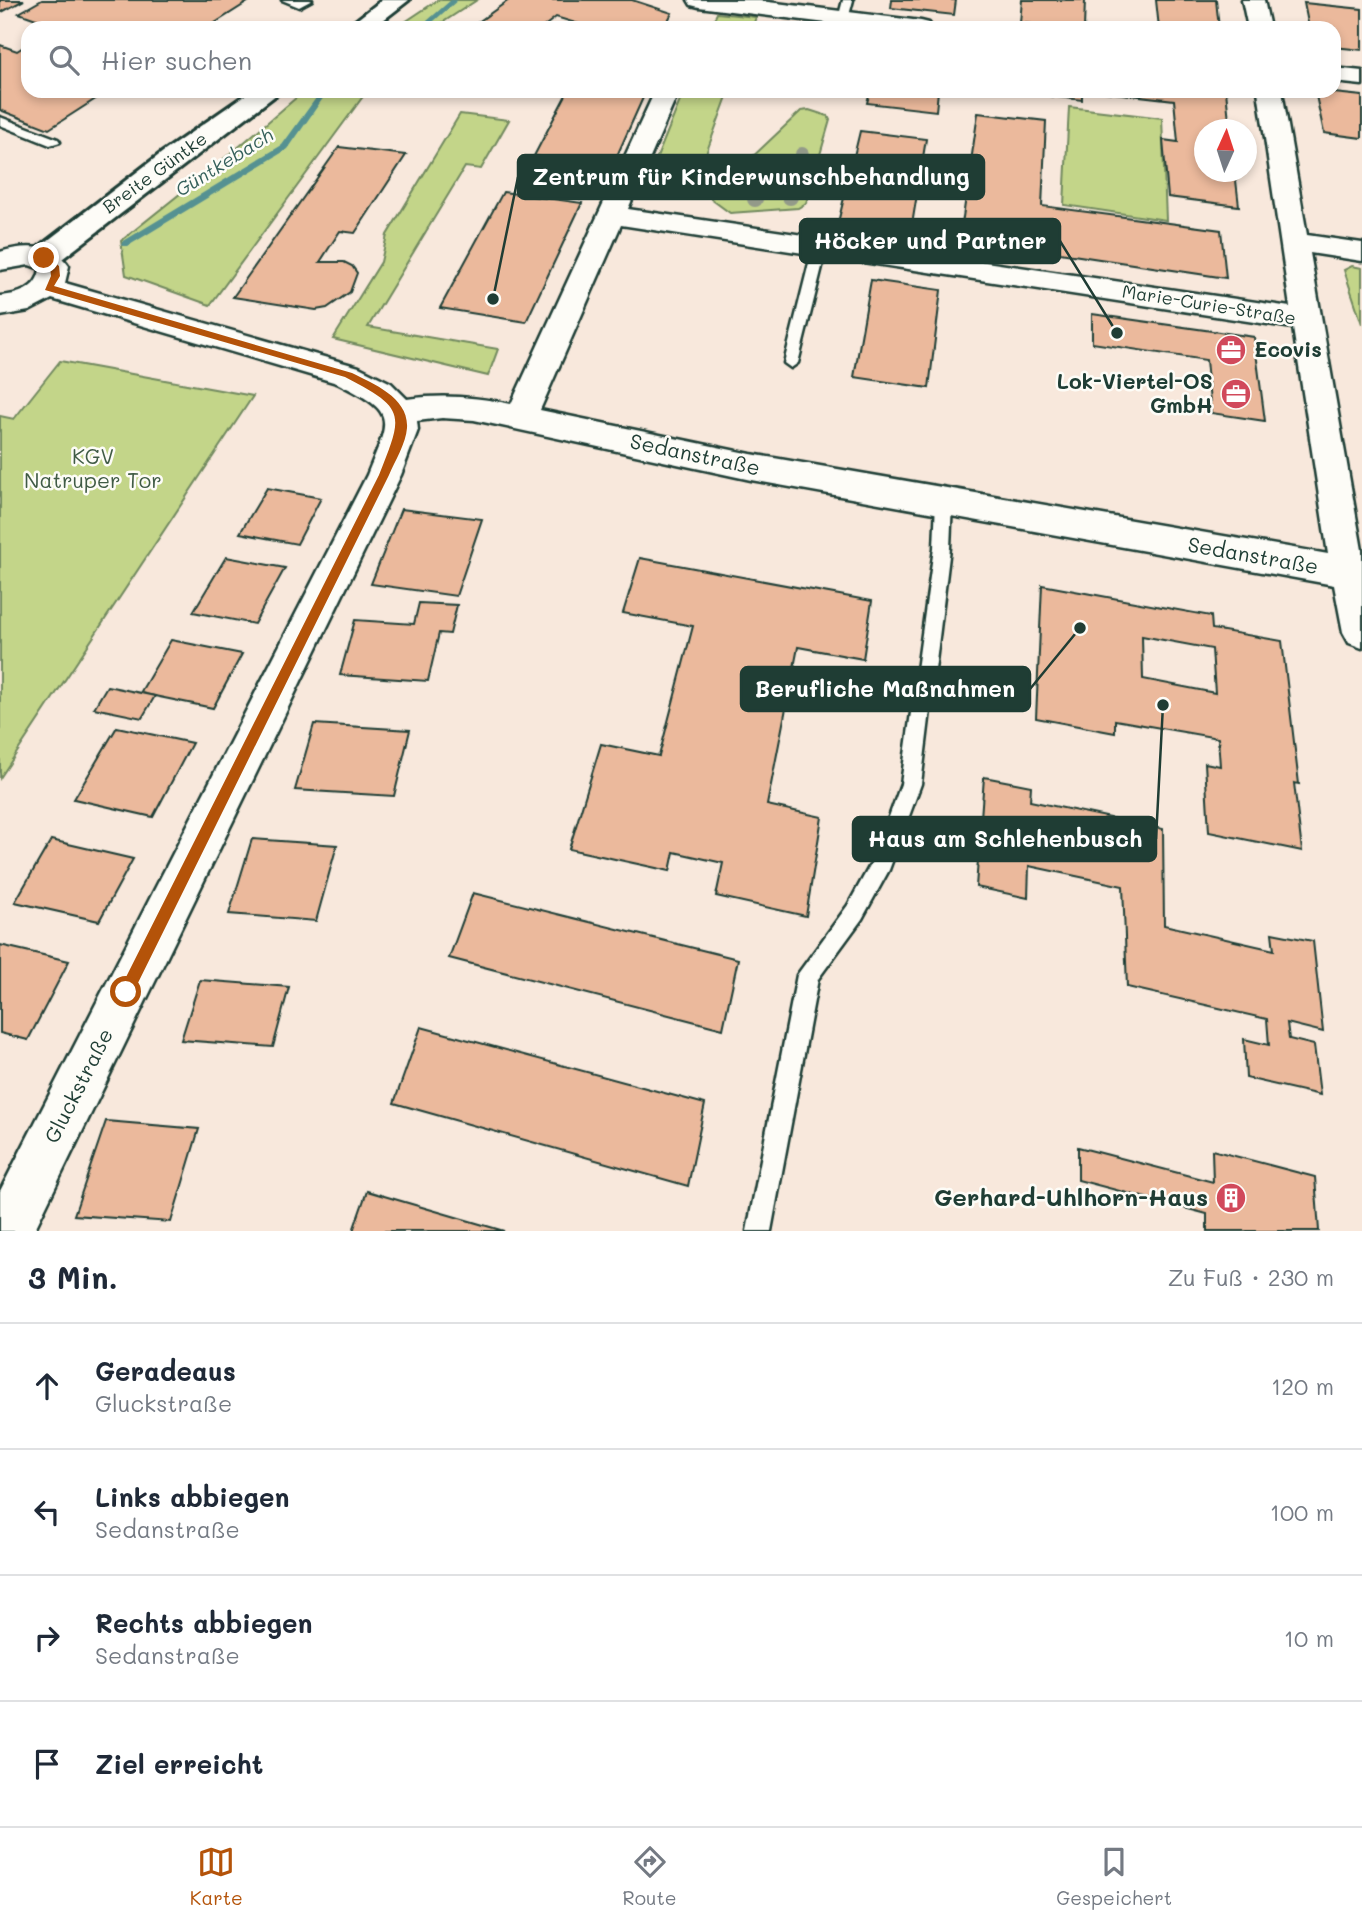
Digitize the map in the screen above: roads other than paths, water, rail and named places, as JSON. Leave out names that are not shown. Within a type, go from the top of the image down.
[{"type":"street","points":[[368,21],[397,0]]},
{"type":"street","points":[[1253,0],[1258,21]]},
{"type":"street","points":[[702,7],[845,9],[893,21]]},
{"type":"street","points":[[1341,76],[1362,78]]},
{"type":"street","name":"Breite Güntke","points":[[46,273],[173,158],[258,98]]},
{"type":"street","points":[[521,418],[664,98]]},
{"type":"street","points":[[1271,98],[1307,320],[1356,574],[1362,632]]},
{"type":"street","name":"Marie-Curie-Straße","points":[[612,215],[1307,320]]},
{"type":"street","points":[[1295,242],[1362,251]]},
{"type":"street","points":[[0,261],[24,256],[46,273],[348,375],[380,391],[400,412]]},
{"type":"street","points":[[0,306],[22,303],[46,273]]},
{"type":"street","name":"Sedanstraße","points":[[400,412],[442,406],[474,408],[751,467],[1356,574]]},
{"type":"street","name":"Gluckstraße","points":[[7,1231],[384,475],[402,430],[400,412]]},
{"type":"lane","points":[[287,0],[299,4],[307,0]]},
{"type":"lane","points":[[0,121],[54,142]]},
{"type":"lane","points":[[791,363],[820,247]]},
{"type":"lane","points":[[759,1231],[808,975],[855,912],[882,863],[911,785],[942,548],[944,501]]},
{"type":"waterway","name":"Güntkebach","points":[[430,21],[455,0]]},
{"type":"waterway","name":"Güntkebach","points":[[125,244],[285,147],[320,98]]},
{"type":"place","name":"Zentrum für Kinderwunschbehandlung","points":[[493,299]]},
{"type":"place","name":"Höcker und Partner","points":[[1117,333]]},
{"type":"place","name":"Ecovis","points":[[1231,350]]},
{"type":"place","name":"Lok-Viertel-OS GmbH","points":[[1236,394]]},
{"type":"place","name":"Berufliche Maßnahmen","points":[[1080,628]]},
{"type":"place","name":"Haus am Schlehenbusch","points":[[1163,705]]},
{"type":"place","name":"Gerhard-Uhlhorn-Haus","points":[[1231,1198]]},
{"type":"park label","name":"KGV Natruper Tor","points":[[93,469]]}]
